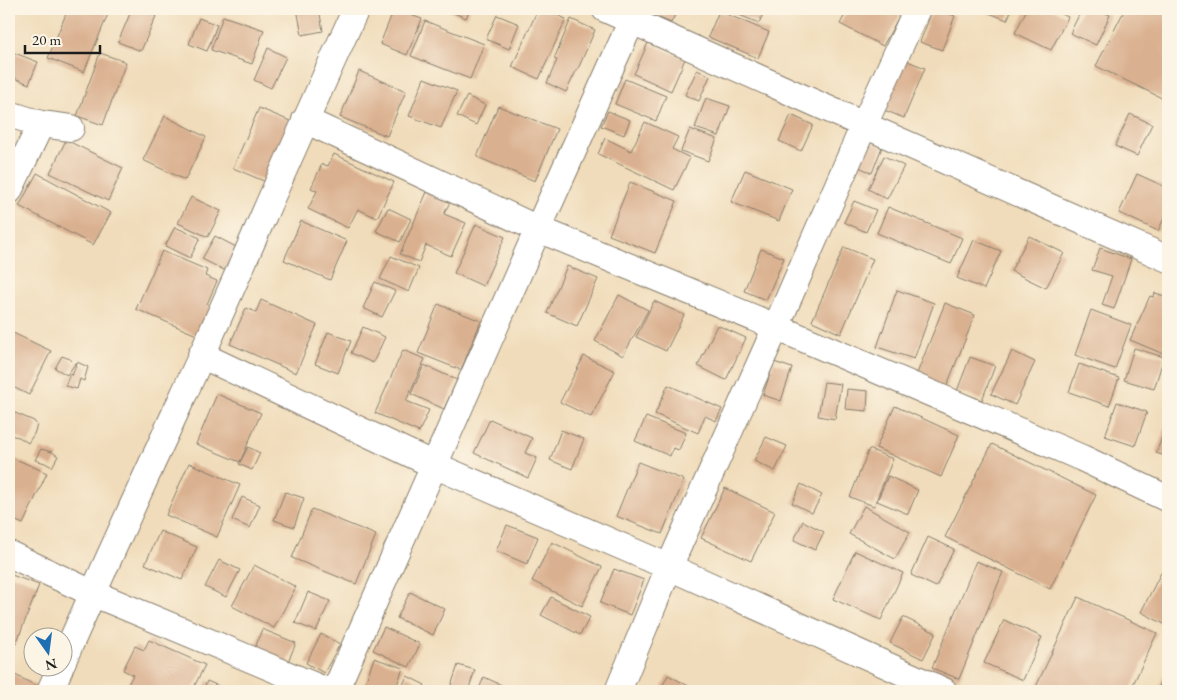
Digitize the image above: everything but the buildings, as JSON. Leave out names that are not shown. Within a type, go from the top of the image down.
[{"type":"street","points":[[72,640],[356,9]]},
{"type":"street","points":[[605,9],[634,14],[864,126],[1168,259]]},
{"type":"street","points":[[618,691],[669,567],[864,126],[918,9]]},
{"type":"street","points":[[336,691],[634,14]]},
{"type":"street","points":[[9,114],[41,124],[70,128]]},
{"type":"street","points":[[305,120],[538,229],[776,327],[1082,458],[1168,499]]},
{"type":"street","points":[[9,191],[41,124]]},
{"type":"street","points":[[201,355],[434,465],[669,567],[944,691]]},
{"type":"street","points":[[9,554],[92,593],[327,691]]},
{"type":"street","points":[[50,691],[56,678]]}]
